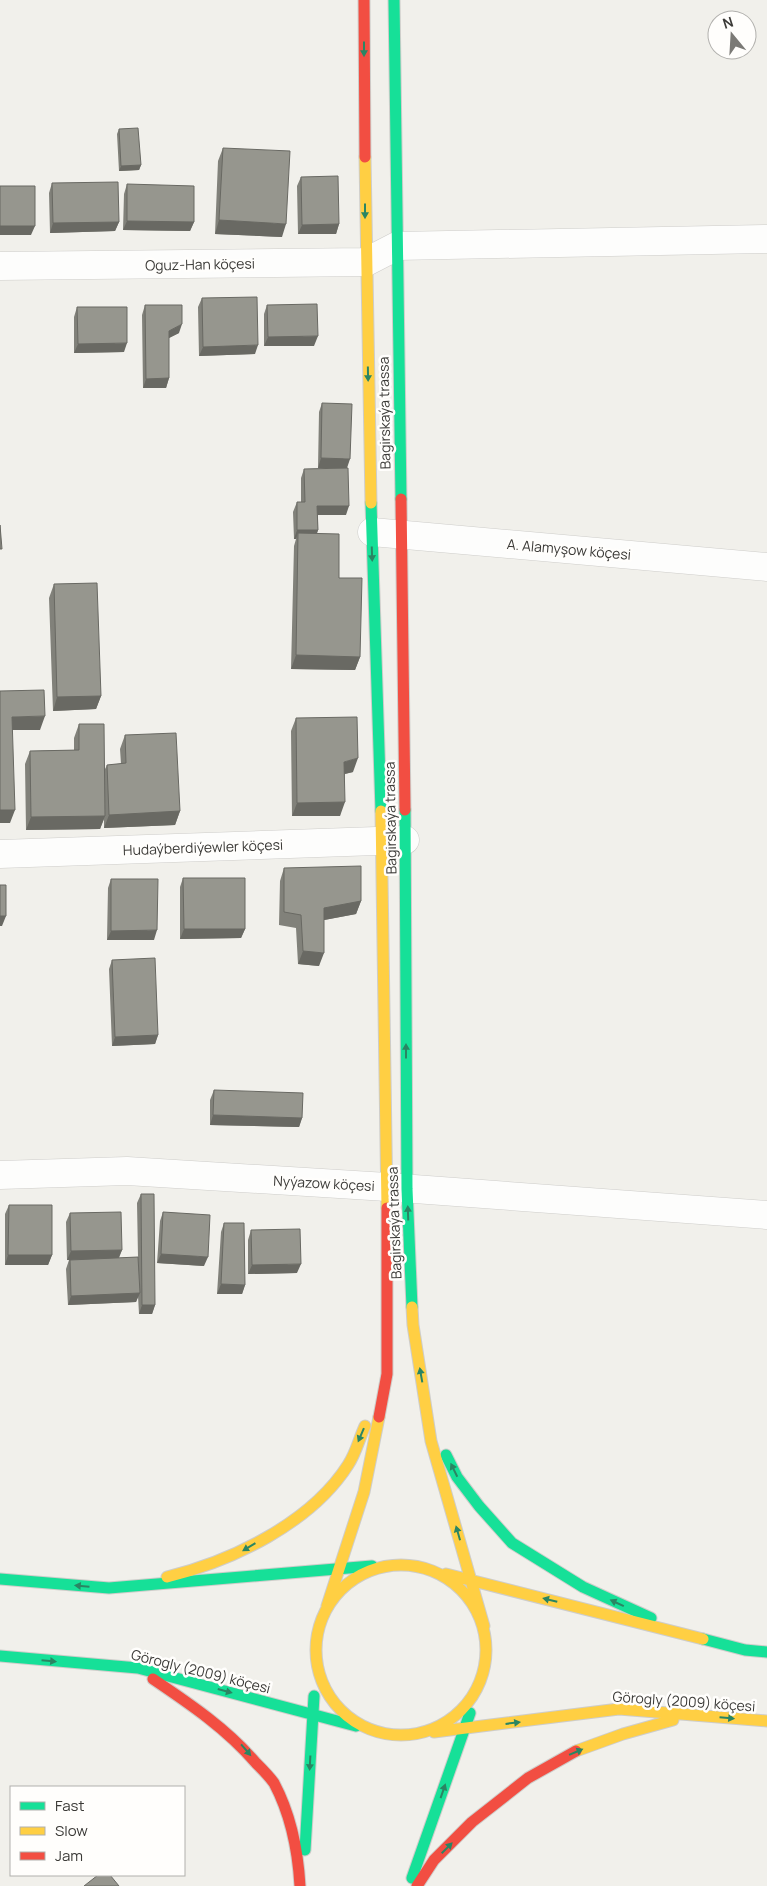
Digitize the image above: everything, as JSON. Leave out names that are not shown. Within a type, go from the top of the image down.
[{"type":"street","name":"Bagirskaýa trassa","points":[[364,0],[366,262],[372,532],[394,840],[397,1188],[413,1325],[431,1441],[484,1626]]},
{"type":"street","name":"Bagirskaýa trassa","points":[[328,1606],[364,1492],[387,1374],[397,1188],[394,840],[401,534],[394,0]]},
{"type":"street","points":[[397,246],[767,239]]},
{"type":"street","name":"Oguz-Han köçesi","points":[[0,266],[366,262],[397,246]]},
{"type":"street","name":"A. Alamyşow köçesi","points":[[372,532],[767,567]]},
{"type":"street","name":"Hudaýberdiýewler köçesi","points":[[0,854],[394,840]]},
{"type":"street","name":"Nyýazow köçesi","points":[[0,1175],[127,1171],[397,1188],[767,1215]]},
{"type":"street","points":[[108,1588],[182,1574],[240,1553],[284,1526],[315,1503],[348,1465],[387,1374]]},
{"type":"street","points":[[428,1416],[457,1477],[479,1506],[512,1543],[583,1587],[645,1616],[745,1650]]},
{"type":"street","points":[[0,1579],[108,1588],[340,1568],[413,1564],[745,1650],[767,1652]]},
{"type":"street","points":[[301,1886],[317,1632],[328,1606],[345,1585],[365,1572],[389,1565]]},
{"type":"street","points":[[409,1886],[482,1680],[487,1653],[484,1626],[472,1601],[456,1584],[437,1571]]},
{"type":"street","name":"Görogly (2009) köçesi","points":[[0,1656],[138,1668],[391,1735]]},
{"type":"street","points":[[316,1660],[324,1686],[339,1709],[363,1726],[391,1735],[420,1733],[447,1722],[468,1704],[482,1680]]},
{"type":"street","points":[[138,1668],[202,1712],[241,1744],[273,1782],[288,1814],[298,1854],[301,1886]]},
{"type":"street","name":"Görogly (2009) köçesi","points":[[420,1733],[619,1709],[767,1721]]},
{"type":"street","points":[[417,1886],[434,1860],[472,1822],[528,1778],[573,1752],[623,1734],[692,1714]]},
{"type":"building","points":[[138,128],[141,165],[121,166],[119,129]]},
{"type":"building","points":[[223,148],[290,151],[286,224],[219,220]]},
{"type":"building","points":[[338,176],[339,224],[302,225],[301,177]]},
{"type":"building","points":[[118,182],[119,222],[53,223],[52,183]]},
{"type":"building","points":[[127,184],[194,186],[194,222],[127,221]]},
{"type":"building","points":[[0,186],[35,186],[35,226],[0,226]]},
{"type":"building","points":[[257,297],[258,345],[203,347],[202,298]]},
{"type":"building","points":[[317,304],[318,336],[268,337],[267,305]]},
{"type":"building","points":[[145,305],[182,305],[182,324],[169,331],[169,378],[146,379]]},
{"type":"building","points":[[77,307],[127,307],[127,343],[78,344]]},
{"type":"building","points":[[322,403],[352,404],[350,459],[321,458]]},
{"type":"building","points":[[348,468],[349,506],[317,506],[318,530],[297,530],[297,502],[305,502],[304,469]]},
{"type":"building","points":[[0,525],[2,549],[0,549]]},
{"type":"building","points":[[298,533],[339,534],[339,578],[362,578],[360,657],[296,655]]},
{"type":"building","points":[[97,583],[101,696],[57,697],[54,584]]},
{"type":"building","points":[[44,690],[45,716],[12,717],[15,810],[0,810],[0,691]]},
{"type":"building","points":[[357,717],[358,758],[344,762],[345,802],[297,803],[296,718]]},
{"type":"building","points":[[79,724],[104,724],[105,816],[31,817],[30,751],[79,750]]},
{"type":"building","points":[[176,733],[180,811],[109,815],[107,765],[126,763],[125,735]]},
{"type":"building","points":[[361,866],[361,901],[324,908],[324,953],[303,951],[301,915],[284,912],[284,868]]},
{"type":"building","points":[[183,878],[245,878],[245,929],[184,929]]},
{"type":"building","points":[[111,879],[158,879],[157,930],[111,931]]},
{"type":"building","points":[[0,885],[6,885],[6,916],[0,916]]},
{"type":"building","points":[[155,958],[158,1035],[115,1037],[112,960]]},
{"type":"building","points":[[214,1090],[303,1093],[302,1118],[213,1115]]},
{"type":"building","points":[[141,1194],[154,1194],[155,1305],[142,1305]]},
{"type":"building","points":[[9,1205],[52,1205],[52,1255],[8,1255]]},
{"type":"building","points":[[121,1212],[122,1250],[71,1251],[70,1213]]},
{"type":"building","points":[[163,1212],[210,1215],[208,1257],[161,1254]]},
{"type":"building","points":[[224,1223],[244,1223],[245,1285],[221,1284]]},
{"type":"building","points":[[300,1229],[301,1264],[252,1265],[251,1230]]},
{"type":"building","points":[[138,1257],[140,1293],[71,1296],[70,1260]]},
{"type":"building","points":[[97,1876],[111,1876],[119,1886],[84,1886]]},
{"type":"traffic: fast","points":[[394,0],[401,499]]},
{"type":"traffic: fast","points":[[371,503],[381,811]]},
{"type":"traffic: fast","points":[[405,810],[407,1189],[412,1307]]},
{"type":"traffic: fast","points":[[446,1455],[457,1477],[479,1506],[512,1543],[583,1587],[651,1618]]},
{"type":"traffic: fast","points":[[0,1579],[109,1588],[372,1566]]},
{"type":"traffic: fast","points":[[703,1639],[745,1650],[767,1652]]},
{"type":"traffic: fast","points":[[0,1656],[138,1668],[356,1726]]},
{"type":"traffic: fast","points":[[305,1850],[314,1696]]},
{"type":"traffic: fast","points":[[412,1878],[470,1713]]},
{"type":"traffic: slow","points":[[365,157],[371,503]]},
{"type":"traffic: slow","points":[[381,811],[387,1208]]},
{"type":"traffic: slow","points":[[412,1307],[413,1325],[431,1441],[484,1626]]},
{"type":"traffic: slow","points":[[327,1606],[364,1492],[379,1417]]},
{"type":"traffic: slow","points":[[167,1577],[218,1561],[268,1537],[292,1522],[332,1486],[348,1465],[365,1426]]},
{"type":"traffic: slow","points":[[409,1565],[434,1571],[455,1584],[467,1596],[483,1625],[486,1650],[485,1667],[480,1683],[467,1704],[455,1716],[426,1732],[393,1735],[368,1729],[347,1716],[335,1704],[319,1675],[316,1642],[322,1617],[335,1596],[347,1584],[376,1568],[409,1565]]},
{"type":"traffic: slow","points":[[446,1574],[703,1639]]},
{"type":"traffic: slow","points":[[434,1732],[619,1709],[767,1721]]},
{"type":"traffic: slow","points":[[576,1751],[623,1734],[673,1720]]},
{"type":"traffic: jam","points":[[364,0],[365,157]]},
{"type":"traffic: jam","points":[[401,499],[405,810]]},
{"type":"traffic: jam","points":[[379,1417],[387,1374],[387,1208]]},
{"type":"traffic: jam","points":[[153,1679],[233,1739],[274,1783],[293,1833],[300,1886]]},
{"type":"traffic: jam","points":[[417,1886],[434,1860],[472,1822],[528,1778],[576,1751]]}]
